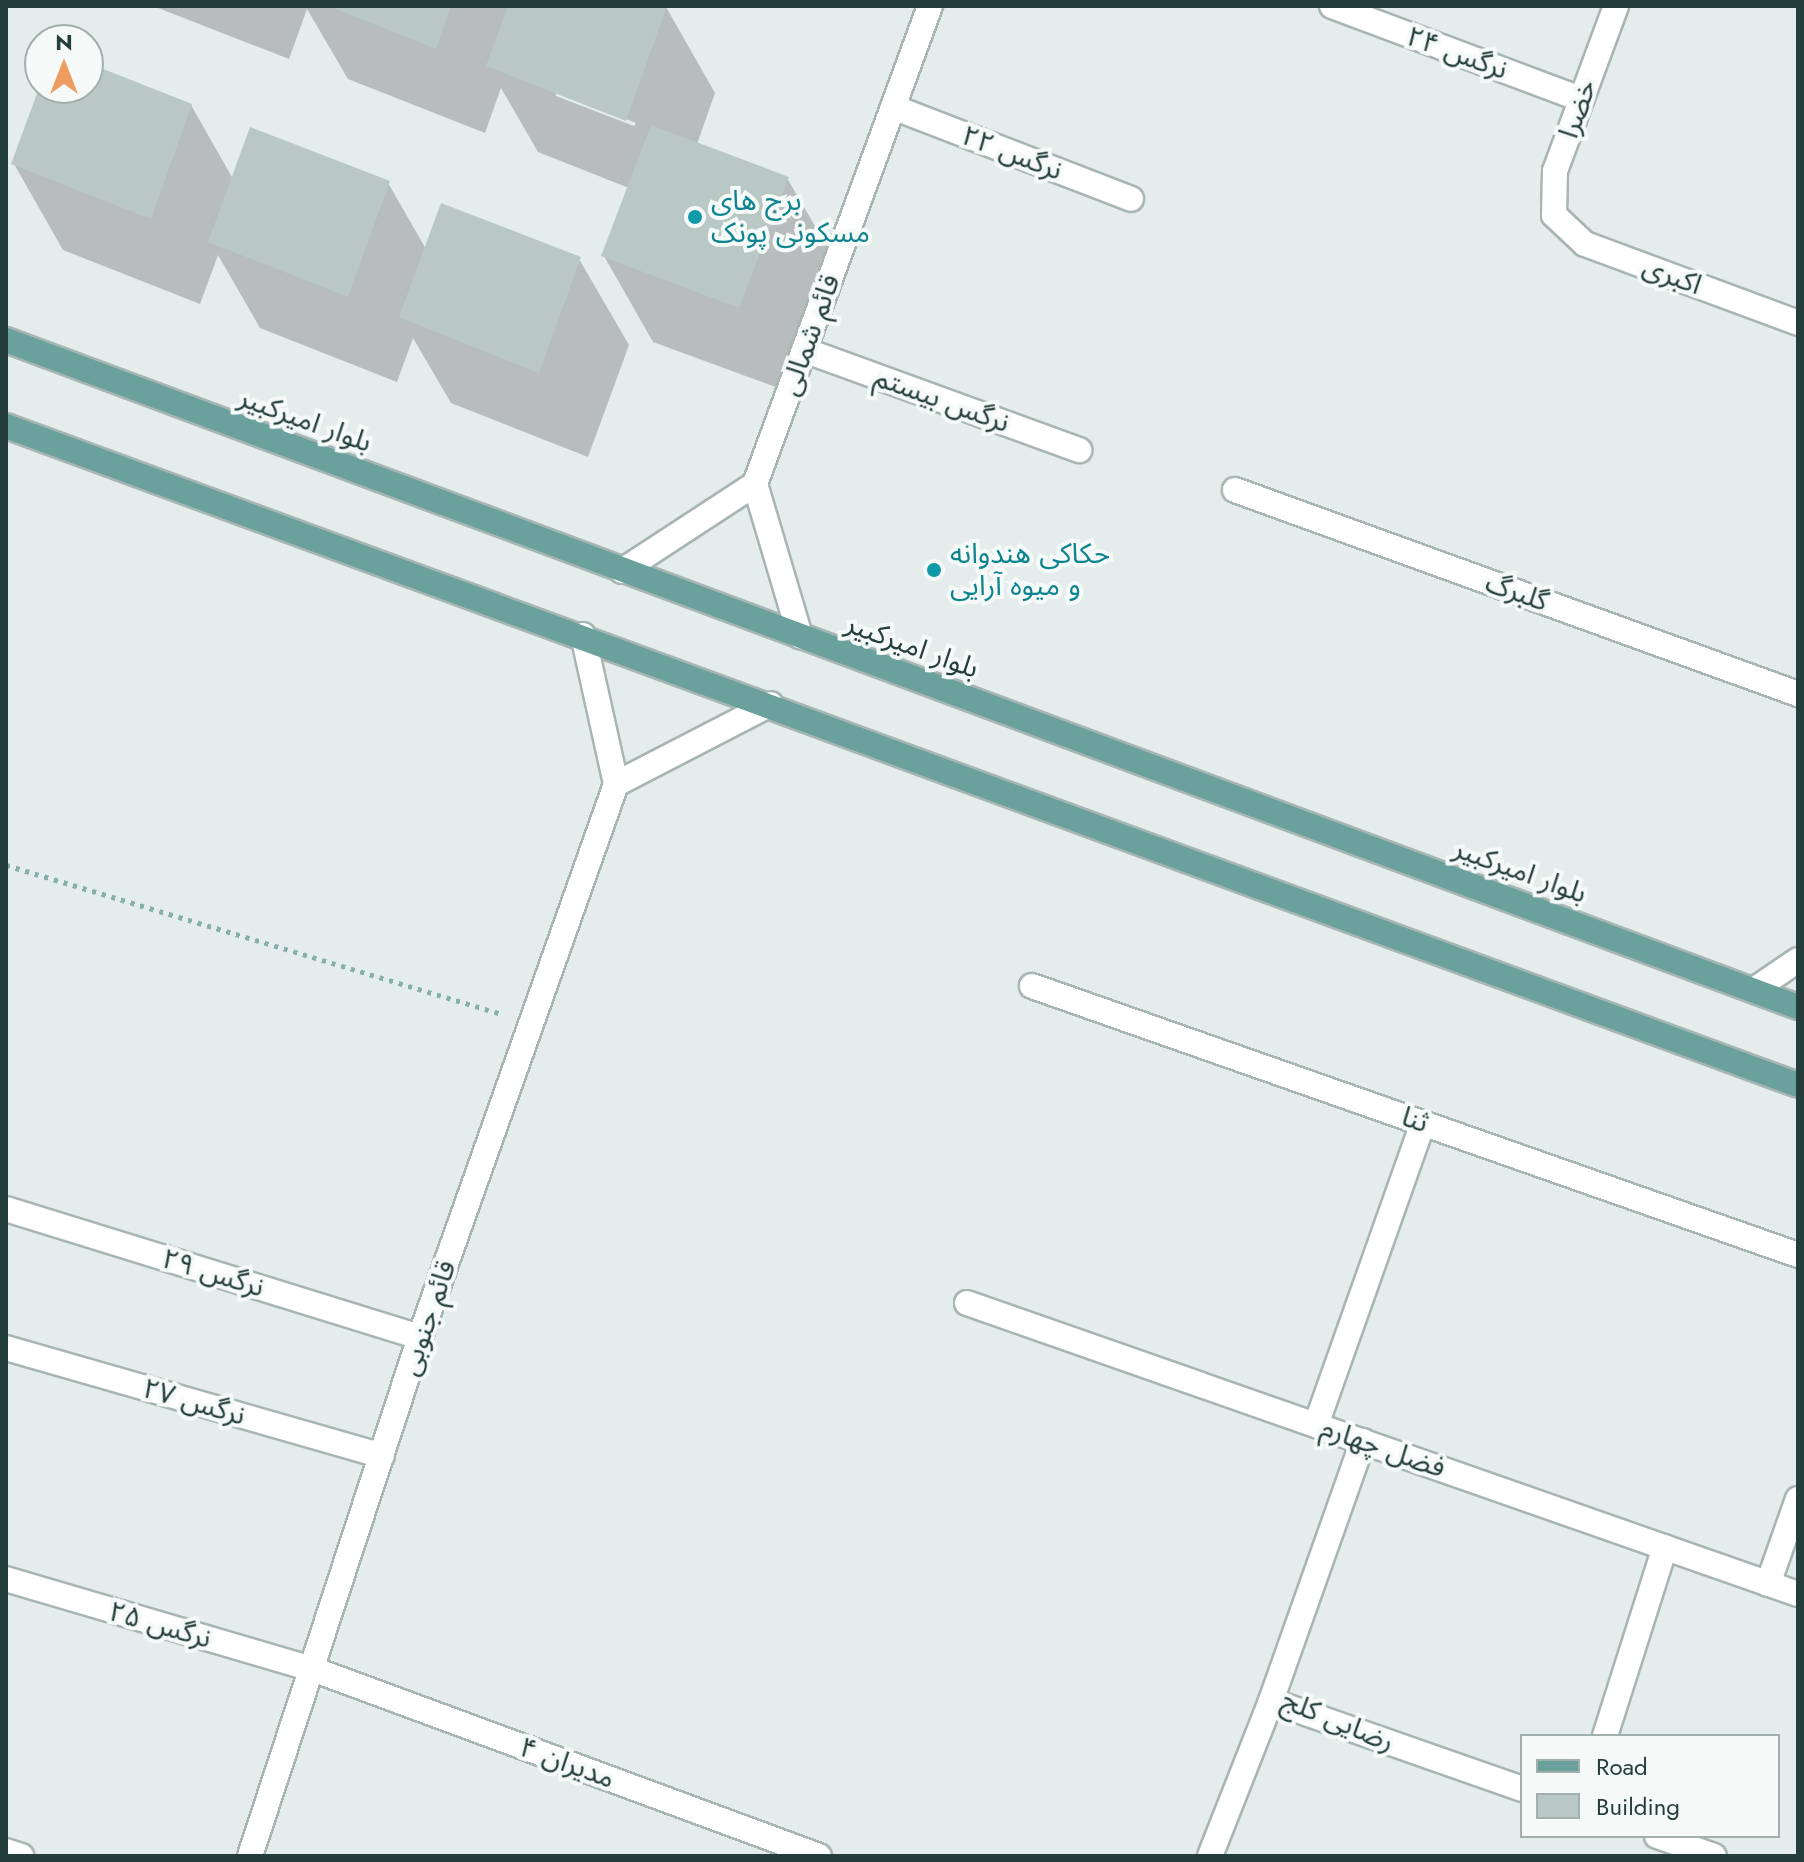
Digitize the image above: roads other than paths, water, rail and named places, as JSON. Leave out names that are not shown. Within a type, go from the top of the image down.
[{"type":"main road","name":"بلوار امیرکبیر","points":[[6,340],[1798,1007]]},
{"type":"main road","points":[[6,426],[771,704],[1798,1085]]},
{"type":"street","name":"قائم شمالی","points":[[755,484],[930,6]]},
{"type":"street","name":"نرگس ۲۴","points":[[1332,6],[1581,99]]},
{"type":"street","name":"خضرا","points":[[1554,215],[1555,171],[1616,6]]},
{"type":"street","name":"نرگس ۲۲","points":[[893,107],[1131,199]]},
{"type":"street","name":"اکبری","points":[[1554,215],[1585,244],[1798,323]]},
{"type":"street","name":"نرگس بیستم","points":[[804,350],[1079,450]]},
{"type":"street","points":[[622,571],[755,484],[800,636]]},
{"type":"street","name":"گلبرگ","points":[[1235,490],[1798,694]]},
{"type":"street","points":[[583,635],[616,784],[771,704]]},
{"type":"street","name":"قائم جنوبی","points":[[250,1856],[315,1670],[420,1337],[534,1024],[616,784]]},
{"type":"street","points":[[1754,990],[1798,960]]},
{"type":"street","name":"ثنا","points":[[1032,986],[1798,1255]]},
{"type":"street","points":[[1316,1425],[1423,1123]]},
{"type":"street","name":"نرگس ۲۹","points":[[6,1209],[420,1337]]},
{"type":"street","name":"فضل چهارم","points":[[967,1303],[1798,1594]]},
{"type":"street","name":"نرگس ۲۷","points":[[6,1348],[382,1456]]},
{"type":"street","name":"رضایی کلج","points":[[1363,1441],[1271,1701],[1520,1788]]},
{"type":"street","points":[[1768,1584],[1798,1499]]},
{"type":"street","points":[[1606,1734],[1665,1547]]},
{"type":"street","name":"نرگس ۲۵","points":[[6,1579],[315,1670]]},
{"type":"street","name":"مدیران ۴","points":[[315,1670],[819,1856]]},
{"type":"street","points":[[1210,1856],[1271,1701]]},
{"type":"street","points":[[1663,1838],[1714,1856]]},
{"type":"street","points":[[6,1851],[21,1856]]},
{"type":"place","name":"برج های مسکونی پونک","points":[[695,217]]},
{"type":"place","name":"حکاکی هندوانه و میوه آرایی","points":[[934,570]]}]
